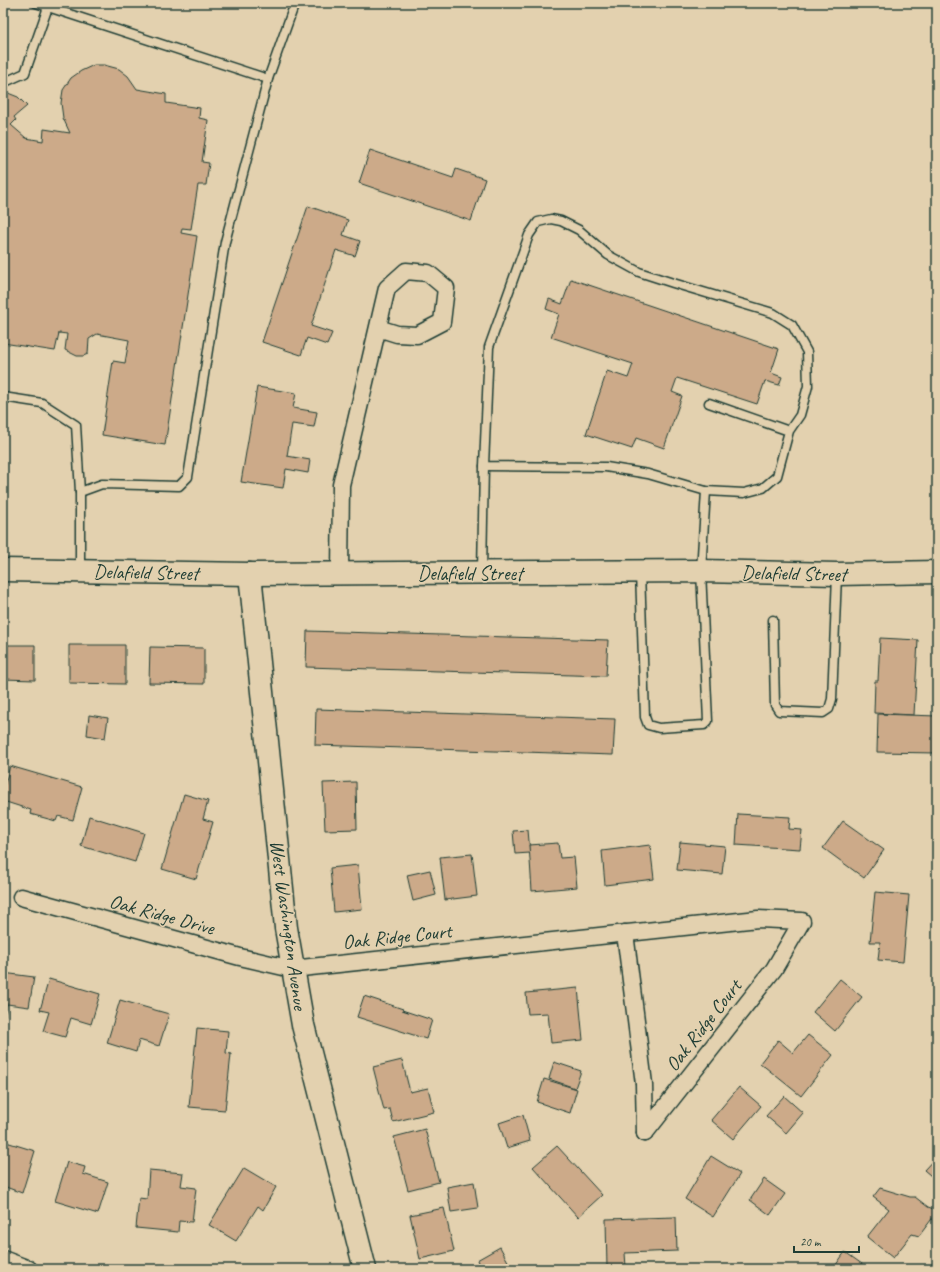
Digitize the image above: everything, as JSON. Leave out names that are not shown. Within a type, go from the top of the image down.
[{"type":"street","points":[[340,574],[341,485],[387,288],[406,271],[428,273],[446,288],[442,322],[417,335],[397,334],[378,328]]},
{"type":"street","name":"Delafield Street","points":[[3,570],[250,574],[640,571],[837,574],[937,572]]},
{"type":"street","name":"West Washington Avenue","points":[[250,574],[286,928],[292,969],[303,1025],[365,1269]]},
{"type":"street","name":"Oak Ridge Drive","points":[[21,896],[240,957],[292,969]]},
{"type":"street","name":"Oak Ridge Court","points":[[292,969],[396,957],[758,919],[802,921],[774,969],[645,1133],[644,1084],[625,933]]},
{"type":"street","points":[[3,1259],[29,1269]]},
{"type":"lane","points":[[36,3],[268,79]]},
{"type":"lane","points":[[80,492],[102,484],[179,486],[188,477],[225,242],[268,79],[295,3]]},
{"type":"lane","points":[[3,82],[25,73],[48,7]]},
{"type":"lane","points":[[482,573],[484,466],[489,347],[529,235],[538,222],[551,219],[562,221],[579,230],[608,255],[639,272],[773,313],[792,325],[807,352],[808,386],[800,415],[788,431],[777,476],[763,488],[744,493],[706,491],[648,474],[606,467],[484,466]]},
{"type":"lane","points":[[3,397],[42,403],[76,425],[80,492],[80,571]]},
{"type":"lane","points":[[708,403],[788,431]]},
{"type":"lane","points":[[640,571],[645,717],[648,725],[659,728],[704,726],[708,721],[702,571],[706,491]]},
{"type":"lane","points":[[773,620],[775,705],[779,711],[823,713],[830,709],[832,699],[837,574]]},
{"type":"building","points":[[94,65],[104,65],[119,69],[128,76],[137,89],[166,94],[166,103],[200,108],[199,118],[208,120],[202,162],[209,163],[206,185],[198,185],[191,229],[182,228],[181,233],[197,236],[165,445],[102,435],[113,361],[125,363],[129,340],[97,334],[89,339],[88,354],[83,356],[77,356],[65,350],[67,334],[59,333],[55,351],[3,343],[3,91],[18,97],[27,106],[14,117],[16,120],[11,125],[26,138],[43,141],[44,129],[70,133],[63,118],[61,103],[63,90],[71,78]]},
{"type":"building","points":[[370,150],[453,178],[456,169],[485,179],[471,221],[359,183]]},
{"type":"building","points":[[308,206],[348,220],[343,235],[360,241],[355,256],[336,250],[311,326],[332,333],[327,345],[307,338],[301,355],[262,342]]},
{"type":"building","points":[[571,279],[779,349],[771,373],[782,377],[779,385],[765,381],[757,404],[677,378],[672,392],[682,396],[664,448],[636,438],[632,449],[586,434],[607,371],[628,378],[633,364],[551,337],[559,314],[546,309],[549,299],[562,304]]},
{"type":"building","points":[[257,387],[296,393],[293,408],[317,412],[314,427],[292,424],[287,456],[310,460],[308,473],[286,469],[283,488],[241,482]]},
{"type":"building","points":[[307,631],[608,640],[606,676],[306,667]]},
{"type":"building","points":[[880,638],[918,640],[914,715],[874,713],[875,681],[878,681]]},
{"type":"building","points":[[3,645],[35,645],[35,680],[3,679]]},
{"type":"building","points":[[69,645],[125,645],[125,684],[69,683]]},
{"type":"building","points":[[150,647],[204,648],[204,684],[149,683]]},
{"type":"building","points":[[316,709],[615,719],[613,755],[315,745]]},
{"type":"building","points":[[878,714],[937,716],[937,753],[877,752]]},
{"type":"building","points":[[89,715],[108,718],[105,738],[87,735]]},
{"type":"building","points":[[10,766],[82,787],[73,820],[58,816],[56,821],[30,814],[31,810],[3,801],[3,791]]},
{"type":"building","points":[[356,782],[357,829],[325,830],[323,783]]},
{"type":"building","points":[[184,794],[208,801],[203,819],[213,822],[196,879],[162,869]]},
{"type":"building","points":[[738,814],[790,817],[789,829],[802,830],[800,849],[736,845]]},
{"type":"building","points":[[89,816],[144,833],[135,862],[81,846]]},
{"type":"building","points":[[843,821],[884,850],[864,878],[823,848]]},
{"type":"building","points":[[528,830],[530,853],[515,854],[513,831]]},
{"type":"building","points":[[680,842],[725,846],[722,874],[677,870]]},
{"type":"building","points":[[558,843],[560,858],[574,857],[577,887],[532,891],[529,845]]},
{"type":"building","points":[[650,845],[654,879],[605,885],[602,851]]},
{"type":"building","points":[[472,854],[477,896],[445,900],[440,857]]},
{"type":"building","points":[[358,865],[362,909],[334,912],[330,868]]},
{"type":"building","points":[[430,870],[436,895],[413,901],[407,875]]},
{"type":"building","points":[[875,892],[909,895],[903,962],[878,960],[880,942],[870,942]]},
{"type":"building","points":[[3,973],[34,977],[29,1007],[7,1004],[5,1016],[3,1016]]},
{"type":"building","points":[[49,979],[100,994],[91,1024],[71,1018],[65,1037],[43,1031],[49,1012],[40,1010]]},
{"type":"building","points":[[840,979],[862,997],[835,1031],[813,1012]]},
{"type":"building","points":[[578,988],[583,1040],[551,1043],[548,1013],[528,1014],[526,993]]},
{"type":"building","points":[[364,996],[432,1020],[426,1039],[357,1017]]},
{"type":"building","points":[[120,1000],[169,1014],[159,1046],[139,1040],[136,1052],[107,1043]]},
{"type":"building","points":[[197,1028],[228,1031],[226,1053],[231,1054],[225,1110],[189,1107]]},
{"type":"building","points":[[808,1035],[833,1055],[801,1096],[760,1063],[778,1040],[793,1053]]},
{"type":"building","points":[[402,1060],[410,1092],[428,1088],[434,1112],[393,1122],[390,1109],[384,1110],[373,1067]]},
{"type":"building","points":[[554,1062],[581,1071],[575,1088],[549,1079]]},
{"type":"building","points":[[544,1079],[577,1089],[570,1113],[537,1102]]},
{"type":"building","points":[[739,1087],[761,1106],[733,1139],[711,1120]]},
{"type":"building","points":[[784,1096],[803,1113],[786,1133],[766,1116]]},
{"type":"building","points":[[523,1115],[530,1141],[507,1148],[499,1123]]},
{"type":"building","points":[[425,1129],[439,1182],[408,1190],[394,1137]]},
{"type":"building","points":[[3,1141],[35,1151],[22,1193],[3,1186]]},
{"type":"building","points":[[557,1146],[602,1195],[578,1217],[533,1167]]},
{"type":"building","points":[[711,1156],[740,1174],[713,1217],[685,1199]]},
{"type":"building","points":[[937,1156],[937,1181],[924,1170]]},
{"type":"building","points":[[67,1162],[85,1167],[83,1174],[108,1182],[98,1214],[55,1201]]},
{"type":"building","points":[[244,1168],[276,1187],[263,1210],[258,1206],[236,1241],[209,1225]]},
{"type":"building","points":[[149,1170],[183,1173],[181,1186],[196,1188],[192,1222],[179,1221],[178,1232],[136,1228],[139,1198],[147,1199]]},
{"type":"building","points":[[764,1179],[785,1194],[770,1215],[750,1200]]},
{"type":"building","points":[[474,1182],[478,1208],[451,1212],[447,1187]]},
{"type":"building","points":[[880,1188],[910,1197],[915,1197],[928,1207],[937,1210],[919,1236],[912,1234],[893,1258],[867,1237],[889,1209],[873,1197]]},
{"type":"building","points":[[444,1208],[454,1251],[420,1259],[410,1215]]},
{"type":"building","points":[[676,1217],[677,1251],[625,1253],[626,1267],[607,1268],[606,1219]]},
{"type":"building","points":[[500,1247],[511,1267],[507,1269],[481,1269],[477,1260]]},
{"type":"building","points":[[845,1252],[869,1269],[833,1269]]}]
